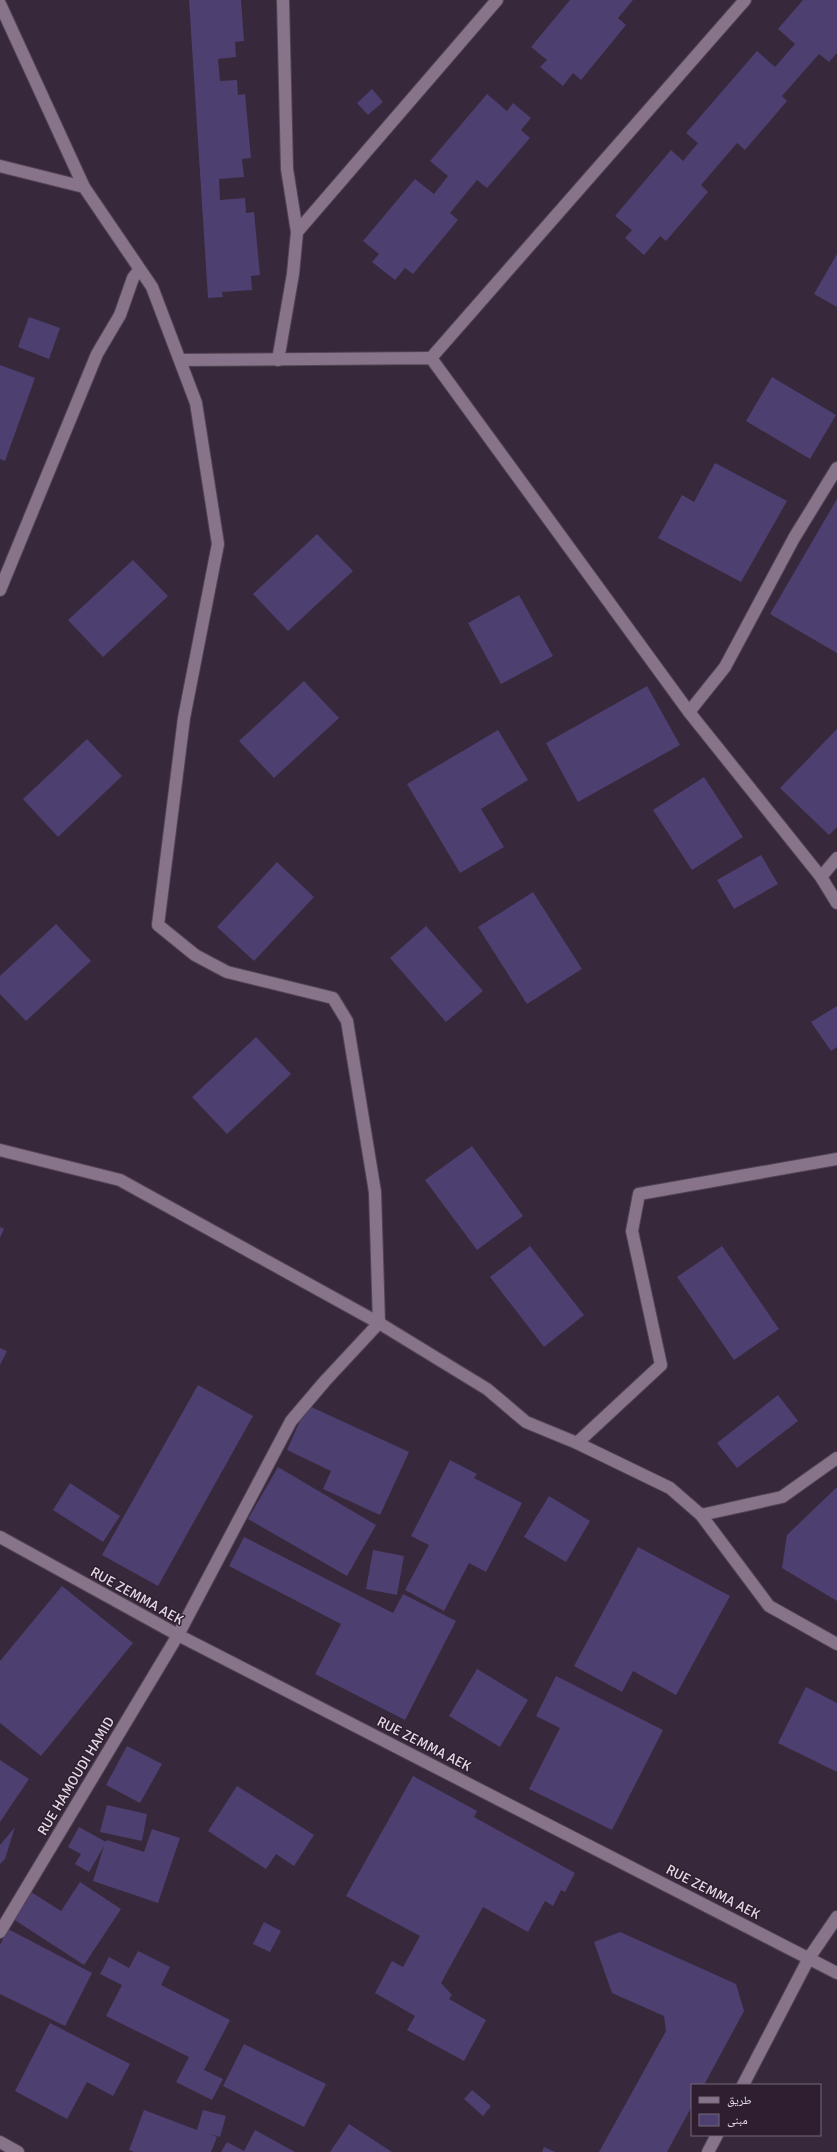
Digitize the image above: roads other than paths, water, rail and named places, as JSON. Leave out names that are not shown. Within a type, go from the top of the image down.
[{"type":"street","points":[[278,360],[293,274],[297,232],[287,169],[284,0]]},
{"type":"street","points":[[297,232],[497,0]]},
{"type":"street","points":[[180,360],[431,358],[745,0]]},
{"type":"street","points":[[0,4],[84,186],[139,270],[152,287],[196,403],[218,544],[184,718],[158,925],[194,955],[227,972],[333,998],[348,1021],[375,1192],[379,1323]]},
{"type":"street","points":[[0,166],[84,186]]},
{"type":"street","points":[[0,590],[97,354],[120,315],[133,278],[139,270]]},
{"type":"street","points":[[431,358],[690,712],[821,877],[837,903]]},
{"type":"street","points":[[690,712],[725,667],[794,538],[837,468]]},
{"type":"street","points":[[821,877],[837,858]]},
{"type":"street","points":[[0,1150],[120,1180],[379,1323],[487,1389],[526,1422],[577,1443],[670,1488],[701,1515],[769,1606],[837,1644]]},
{"type":"street","points":[[577,1443],[661,1365],[632,1231],[638,1194],[837,1159]]},
{"type":"street","name":"RUE HAMOUDI HAMID","points":[[0,1932],[178,1635],[291,1421],[325,1381],[379,1323]]},
{"type":"street","points":[[701,1515],[782,1497],[837,1458]]},
{"type":"street","name":"RUE ZEMMA AEK","points":[[0,1538],[178,1635],[837,1973]]},
{"type":"street","points":[[744,2084],[809,1958],[837,1917]]},
{"type":"street","points":[[708,2152],[716,2136]]},
{"type":"street","points":[[0,2142],[18,2152]]}]
